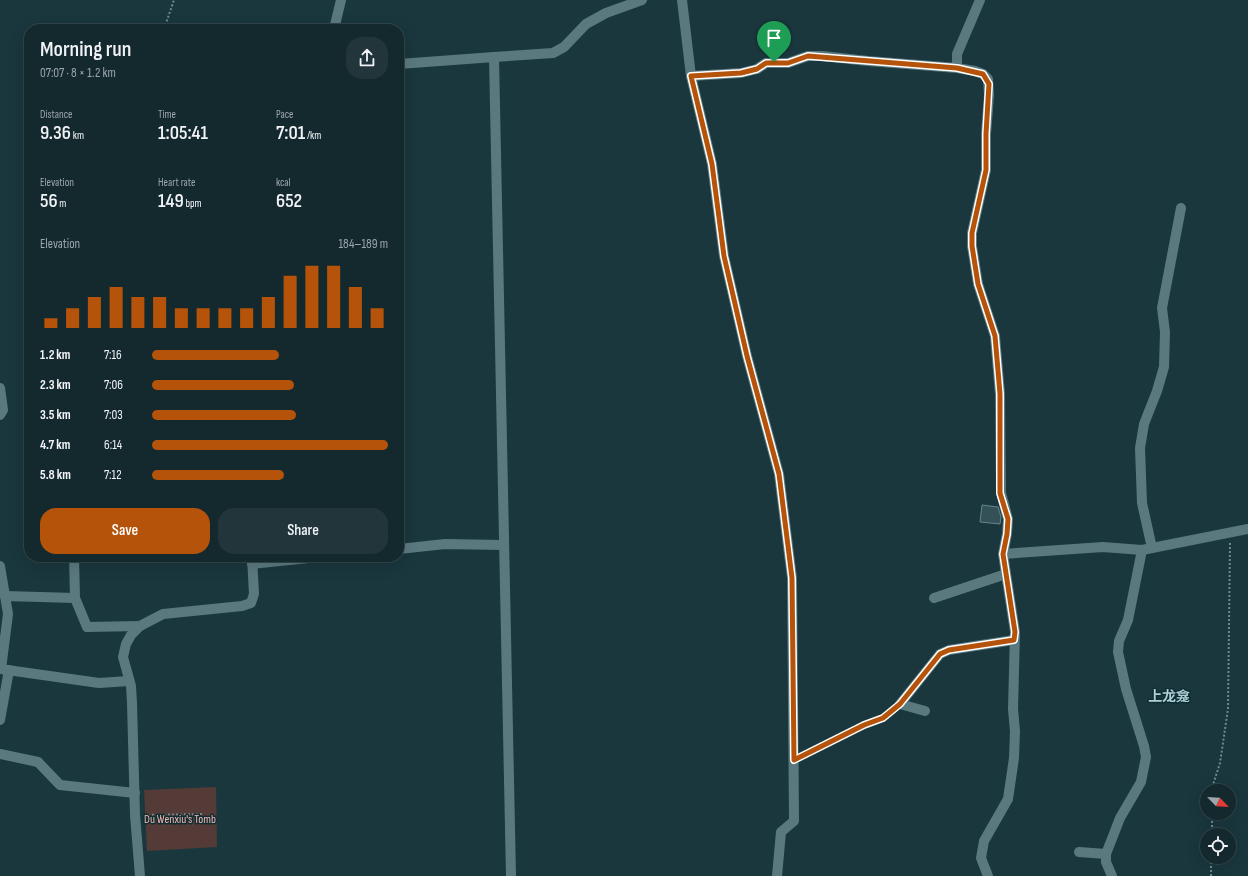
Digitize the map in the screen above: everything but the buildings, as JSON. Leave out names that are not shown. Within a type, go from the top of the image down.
[{"type":"street","points":[[335,24],[341,0]]},
{"type":"street","points":[[404,64],[553,53],[564,47],[586,24],[606,13],[642,0]]},
{"type":"street","points":[[682,0],[691,76],[712,164],[724,256],[747,356],[779,474],[792,578],[794,822],[780,832],[778,876]]},
{"type":"street","points":[[957,68],[958,54],[980,0]]},
{"type":"street","points":[[691,76],[741,73],[757,69],[766,63],[788,63],[808,56],[957,68],[983,74],[989,84],[986,134],[986,170],[972,233],[972,246],[978,284],[995,336],[1001,417],[1000,493],[1008,519],[1003,554],[1013,613],[1014,758],[1008,800],[984,841],[981,858],[988,876]]},
{"type":"street","points":[[494,57],[511,876]]},
{"type":"street","points":[[1112,876],[1106,862],[1106,854],[1120,818],[1140,782],[1146,757],[1126,689],[1118,652],[1147,549],[1142,503],[1140,448],[1144,424],[1158,391],[1164,367],[1165,332],[1162,308],[1181,208]]},
{"type":"street","points":[[0,388],[3,410],[0,415]]},
{"type":"street","points":[[1003,554],[1103,547],[1147,549],[1248,529]]},
{"type":"street","points":[[404,548],[445,544],[503,545]]},
{"type":"street","points":[[74,562],[75,598],[87,627],[140,626]]},
{"type":"street","points":[[140,876],[135,815],[132,703],[129,681],[123,657],[126,644],[131,635],[140,626],[163,614],[242,606],[251,603],[254,594],[252,562]]},
{"type":"street","points":[[0,566],[8,614],[0,720]]},
{"type":"street","points":[[934,598],[1006,574]]},
{"type":"street","points":[[5,596],[75,598]]},
{"type":"street","points":[[925,710],[900,704],[940,654],[949,650],[1014,640]]},
{"type":"street","points":[[4,669],[99,683],[129,681]]},
{"type":"street","points":[[0,754],[31,759],[38,762],[60,785],[135,793]]},
{"type":"street","points":[[1079,852],[1106,854]]},
{"type":"path","points":[[166,24],[174,0]]},
{"type":"path","points":[[1213,784],[1220,762],[1228,709],[1230,533]]},
{"type":"path","points":[[794,760],[864,725],[883,718],[900,704]]},
{"type":"path","points":[[135,815],[203,814]]},
{"type":"path","points":[[1211,876],[1212,864]]},
{"type":"green space","name":"Du Wenxiu's Tomb","points":[[216,787],[217,847],[147,851],[144,790]]},
{"type":"district","name":"上龙龛","points":[[1169,696]]},
{"type":"route","points":[[808,56],[822,56],[868,62],[957,68],[975,71],[983,74],[988,79],[990,95],[986,134],[986,170],[972,233],[972,246],[978,284],[985,309],[993,326],[995,336],[1002,432],[1000,493],[1008,519],[1003,554],[1015,632],[1014,640],[949,650],[940,654],[900,704],[883,718],[864,725],[794,760],[792,578],[779,474],[747,356],[724,256],[712,164],[691,76],[717,76],[741,73],[757,69],[766,63],[774,62],[788,63],[808,56]]}]
